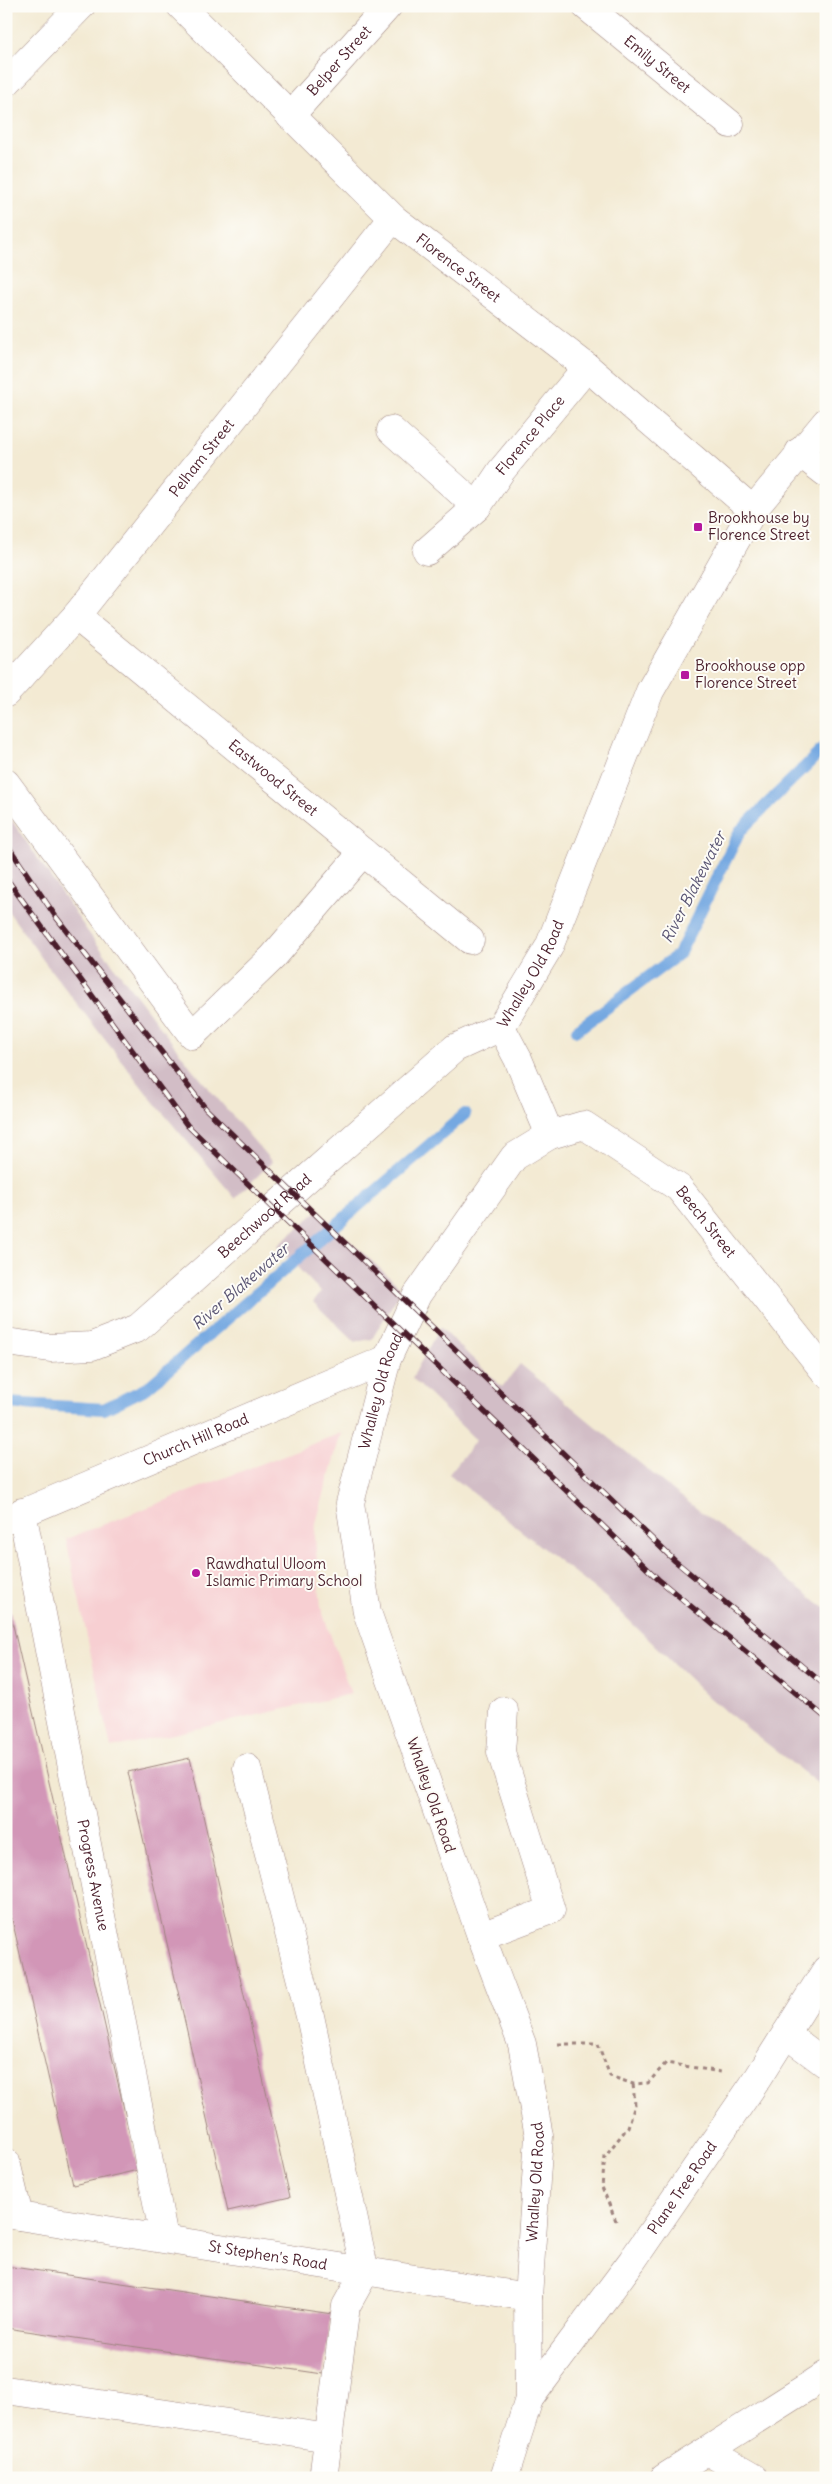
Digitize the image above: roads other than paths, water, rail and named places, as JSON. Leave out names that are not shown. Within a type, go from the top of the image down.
[{"type":"street","points":[[6,84],[81,6]]},
{"type":"street","name":"Florence Street","points":[[182,6],[393,218],[587,367],[753,510]]},
{"type":"street","name":"Belper Street","points":[[290,116],[388,6]]},
{"type":"street","name":"Emily Street","points":[[586,6],[730,124]]},
{"type":"street","name":"Pelham Street","points":[[6,693],[76,616],[393,218]]},
{"type":"street","name":"Florence Place","points":[[427,551],[477,507],[501,471],[587,367]]},
{"type":"street","name":"Whalley Old Road","points":[[504,2478],[529,2399],[528,2297],[539,2136],[522,2044],[493,1962],[481,1936],[367,1612],[350,1503],[387,1359],[417,1295],[514,1156],[550,1135],[518,1059],[500,1027],[550,946],[650,691],[753,510],[799,452],[826,422]]},
{"type":"street","points":[[391,430],[477,507]]},
{"type":"street","points":[[799,452],[826,473]]},
{"type":"street","name":"Eastwood Street","points":[[76,616],[470,940]]},
{"type":"street","points":[[6,783],[192,1034],[273,958],[363,852]]},
{"type":"street","name":"Beechwood Road","points":[[6,1342],[50,1348],[92,1346],[138,1328],[455,1048],[500,1027]]},
{"type":"street","name":"Beech Street","points":[[550,1135],[584,1125],[679,1188],[826,1373]]},
{"type":"street","name":"Church Hill Road","points":[[14,1516],[387,1359]]},
{"type":"street","name":"Progress Avenue","points":[[14,1516],[164,2238]]},
{"type":"street","points":[[481,1936],[552,1910],[501,1752],[504,1711]]},
{"type":"street","points":[[247,1768],[310,2016],[364,2272],[346,2306],[323,2478]]},
{"type":"street","name":"Plane Tree Road","points":[[529,2399],[632,2261],[758,2078],[826,1970]]},
{"type":"street","points":[[786,2034],[826,2064]]},
{"type":"street","points":[[6,2162],[12,2215]]},
{"type":"street","name":"St Stephen's Road","points":[[12,2215],[528,2297]]},
{"type":"street","points":[[664,2478],[826,2375]]},
{"type":"street","points":[[6,2390],[329,2438]]},
{"type":"street","points":[[707,2451],[754,2478]]},
{"type":"waterway","name":"River Blakewater","points":[[577,1030],[679,954],[740,831],[826,746]]},
{"type":"waterway","name":"River Blakewater","points":[[6,1403],[104,1409],[147,1388],[465,1114]]},
{"type":"railway","points":[[6,843],[56,917],[206,1109],[675,1561],[826,1686]]},
{"type":"railway","points":[[6,878],[187,1125],[658,1579],[826,1718]]},
{"type":"place","name":"Brookhouse by Florence Street","points":[[698,527]]},
{"type":"place","name":"Brookhouse opp Florence Street","points":[[685,675]]},
{"type":"place","name":"Rawdhatul Uloom Islamic Primary School","points":[[196,1573]]}]
